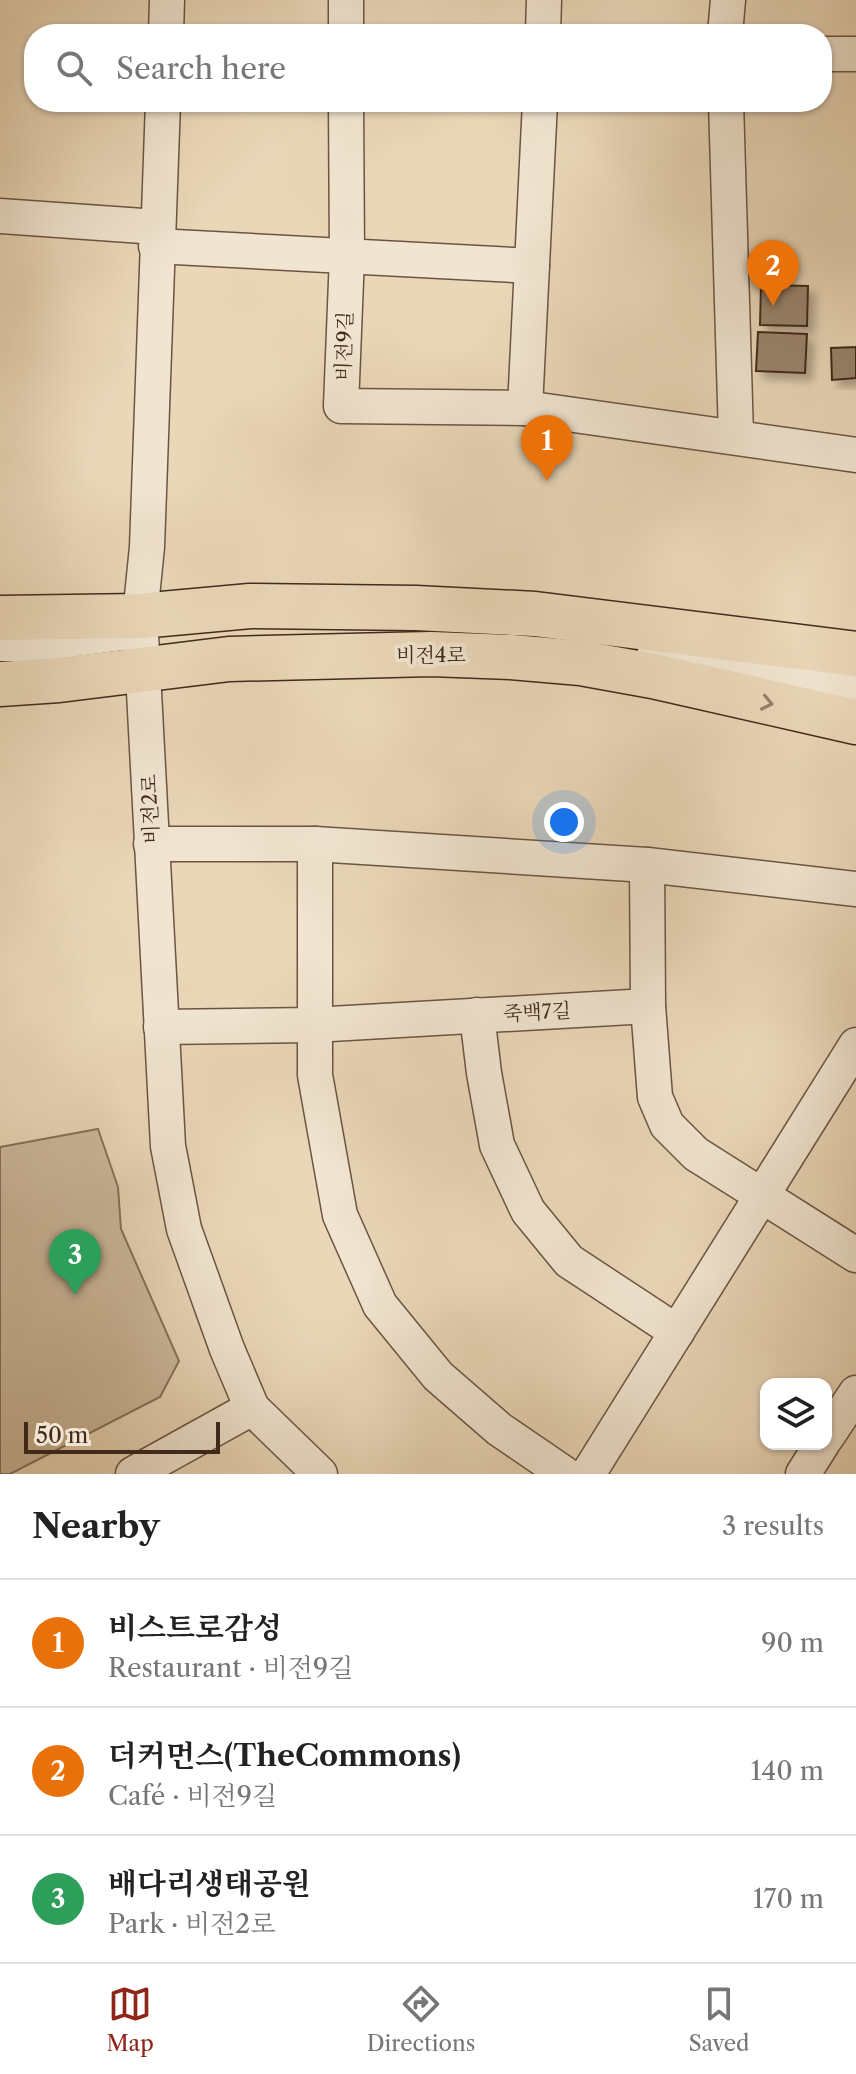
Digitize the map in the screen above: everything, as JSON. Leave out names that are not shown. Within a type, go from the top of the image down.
[{"type":"main road","name":"비전4로","points":[[0,684],[59,680],[141,641],[250,606],[535,614],[856,654]]},
{"type":"main road","name":"비전4로","points":[[0,618],[229,659],[431,654],[600,660],[653,676],[856,722]]},
{"type":"street","points":[[166,24],[167,0]]},
{"type":"street","points":[[346,0],[346,24]]},
{"type":"street","points":[[543,24],[544,0]]},
{"type":"street","points":[[726,24],[728,0]]},
{"type":"street","points":[[832,54],[856,54]]},
{"type":"street","name":"비전2로","points":[[163,112],[141,641],[168,1146],[184,1229],[227,1349],[252,1408],[320,1474]]},
{"type":"street","name":"비전9길","points":[[346,112],[347,256],[341,406],[525,408],[856,455]]},
{"type":"street","points":[[525,408],[540,112]]},
{"type":"street","points":[[726,112],[736,436]]},
{"type":"street","points":[[0,216],[157,237],[347,256],[532,266]]},
{"type":"street","points":[[0,644],[141,641],[457,621],[856,670]]},
{"type":"street","points":[[0,665],[37,666],[141,641]]},
{"type":"street","points":[[600,660],[656,658],[856,686]]},
{"type":"street","points":[[151,844],[311,844],[647,865],[856,889]]},
{"type":"street","points":[[311,844],[315,1075],[340,1215],[380,1305],[438,1376],[499,1429],[565,1474]]},
{"type":"street","points":[[647,865],[648,1006],[655,1097],[667,1125],[696,1154],[856,1255]]},
{"type":"street","name":"죽백7길","points":[[648,1006],[477,1015],[497,1145],[528,1211],[569,1261],[677,1332]]},
{"type":"street","points":[[161,1027],[313,1025],[477,1015]]},
{"type":"street","points":[[588,1474],[856,1045]]},
{"type":"street","points":[[832,1429],[856,1393]]},
{"type":"street","points":[[133,1474],[252,1408]]},
{"type":"street","points":[[803,1474],[818,1450]]},
{"type":"shaded area","points":[[98,1129],[118,1187],[121,1229],[179,1361],[160,1397],[10,1474],[0,1474],[0,1147]]},
{"type":"building","points":[[761,285],[808,286],[807,326],[760,325]]},
{"type":"building","points":[[758,332],[807,334],[805,373],[756,371]]},
{"type":"building","points":[[856,347],[856,378],[832,380],[831,348]]},
{"type":"place","name":"더커먼스(TheCommons)","points":[[773,306]]},
{"type":"place","name":"비스트로감성","points":[[547,481]]},
{"type":"place","name":"배다리생태공원","points":[[75,1295]]}]
